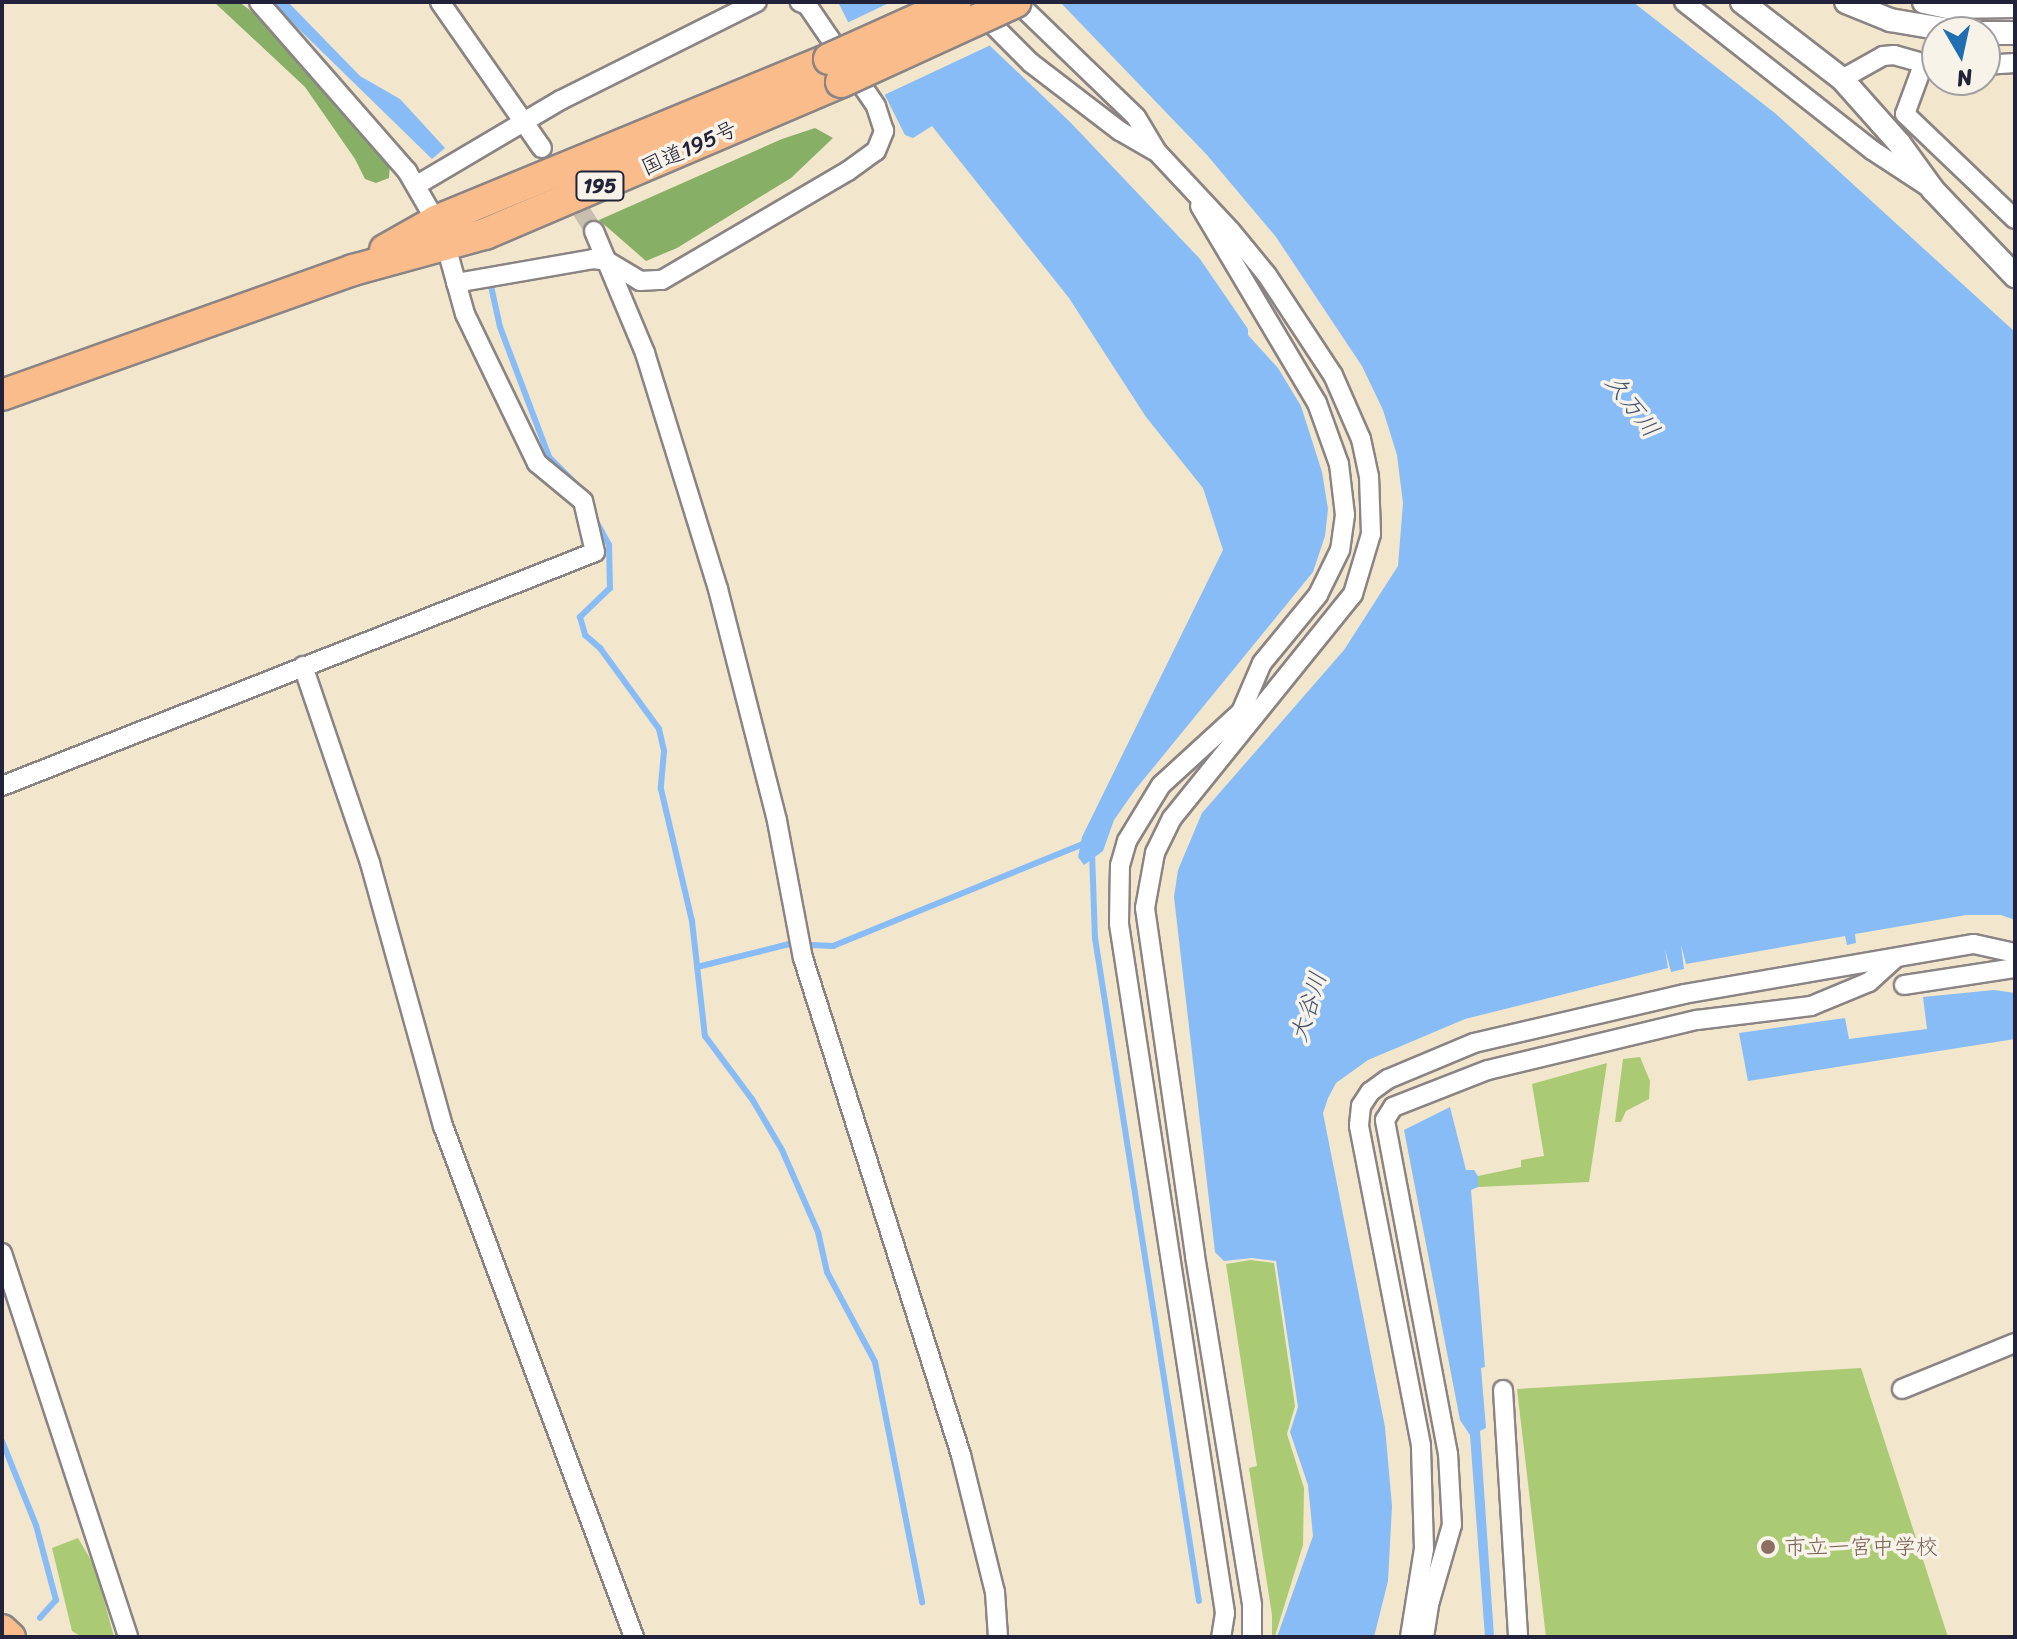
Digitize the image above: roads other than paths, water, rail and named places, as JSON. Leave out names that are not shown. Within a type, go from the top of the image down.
[{"type":"highway","name":"国道195号","points":[[835,71],[956,2]]},
{"type":"highway","name":"国道195号","points":[[2,395],[353,270],[441,233],[499,228],[835,71],[1016,2]]},
{"type":"main road","points":[[2,1629],[11,1637]]},
{"type":"street","points":[[2,786],[595,552],[583,501],[537,463],[465,314],[441,233],[417,185],[259,2]]},
{"type":"street","points":[[440,2],[523,125],[542,148]]},
{"type":"street","points":[[417,185],[561,100],[757,2]]},
{"type":"street","points":[[456,283],[593,259],[607,261],[640,281],[662,280],[848,171],[876,151],[884,131],[876,106],[807,5],[800,2]]},
{"type":"street","points":[[970,2],[1031,63],[1120,131],[1157,152]]},
{"type":"street","points":[[1016,2],[1136,117],[1157,152],[1230,230],[1267,275],[1333,375],[1361,439],[1372,510],[1368,554],[1353,594],[1187,795],[1162,836],[1146,895],[1149,956],[1252,1605],[1252,1637]]},
{"type":"street","points":[[1684,2],[1872,150],[1933,190]]},
{"type":"street","points":[[1742,2],[1842,79],[1889,131],[1933,190],[2015,276]]},
{"type":"street","points":[[1846,2],[1890,20],[1921,25]]},
{"type":"street","points":[[1924,2],[1948,7],[2015,6]]},
{"type":"street","points":[[1842,79],[1883,56],[1894,55],[1921,63]]},
{"type":"street","points":[[1921,83],[1905,114],[2015,219]]},
{"type":"street","points":[[1193,193],[1217,240],[1268,325],[1287,348],[1317,403],[1339,464],[1345,515],[1340,550],[1318,595],[1262,663],[1241,712],[1161,785],[1127,841],[1120,865],[1119,924],[1225,1613],[1221,1637]]},
{"type":"street","points":[[594,231],[645,353],[718,589],[777,821],[803,958],[961,1455],[995,1592],[998,1637]]},
{"type":"street","points":[[303,666],[370,863],[443,1126],[634,1637]]},
{"type":"street","points":[[1418,1630],[1424,1549],[1421,1445],[1359,1125],[1361,1106],[1370,1092],[1388,1079],[1474,1043],[1684,994],[1974,944],[2015,953]]},
{"type":"street","points":[[1418,1630],[1452,1525],[1448,1454],[1385,1120],[1393,1107],[1488,1070],[1697,1020],[1811,1006],[1869,982],[1897,957]]},
{"type":"street","points":[[1904,985],[2015,968]]},
{"type":"street","points":[[2,1253],[128,1637]]},
{"type":"street","points":[[1902,1389],[2015,1343]]},
{"type":"street","points":[[1503,1390],[1518,1637]]},
{"type":"water","points":[[271,2],[288,2],[360,76],[400,99],[445,148],[432,159]]},
{"type":"water","points":[[838,2],[944,2],[1071,123],[1200,259],[1248,329],[1248,335],[1278,368],[1301,406],[1322,472],[1328,509],[1325,536],[1313,572],[1135,790],[1114,820],[1103,851],[1084,865],[1078,857],[1082,837],[1223,550],[1203,488],[1146,417],[1069,298],[932,126],[913,138],[905,135]]},
{"type":"water","points":[[1060,2],[1633,2],[1776,114],[2015,332],[2015,920],[2001,915],[1966,915],[1855,934],[1856,943],[1847,945],[1845,936],[1686,964],[1681,945],[1684,969],[1671,972],[1665,949],[1668,968],[1465,1019],[1368,1060],[1336,1083],[1328,1098],[1323,1113],[1385,1427],[1392,1506],[1388,1581],[1374,1637],[1277,1637],[1313,1536],[1308,1485],[1290,1432],[1298,1407],[1276,1261],[1252,1258],[1224,1261],[1215,1252],[1174,897],[1178,870],[1202,813],[1344,650],[1398,566],[1403,503],[1397,455],[1383,410],[1362,366],[1276,237],[1207,155]]},
{"type":"water","points":[[1994,990],[2015,993],[2015,1039],[1748,1081],[1739,1033],[1845,1018],[1849,1039],[1927,1029],[1923,997]]},
{"type":"water","points":[[1450,1107],[1466,1170],[1474,1170],[1478,1176],[1478,1187],[1471,1190],[1485,1367],[1481,1368],[1486,1428],[1480,1431],[1494,1637],[1485,1637],[1470,1435],[1460,1420],[1404,1130]]},
{"type":"waterway","points":[[491,286],[500,327],[549,457],[578,486]]},
{"type":"waterway","points":[[597,523],[609,545],[610,588],[580,617],[585,635],[600,648],[659,729],[664,751],[661,789],[692,921],[705,1036],[752,1099],[782,1150],[818,1232],[827,1272],[875,1362],[922,1602]]},
{"type":"waterway","points":[[697,967],[789,944],[833,946],[1086,843]]},
{"type":"waterway","points":[[1092,853],[1095,938],[1199,1601]]},
{"type":"waterway","points":[[2,1441],[36,1525],[56,1600],[40,1618]]},
{"type":"tunnel","points":[[567,188],[594,231]]},
{"type":"place","name":"市立一宮中学校","points":[[1768,1547]]},
{"type":"water label","name":"久万川","points":[[1632,406]]},
{"type":"water label","name":"大谷川","points":[[1309,1007]]}]
